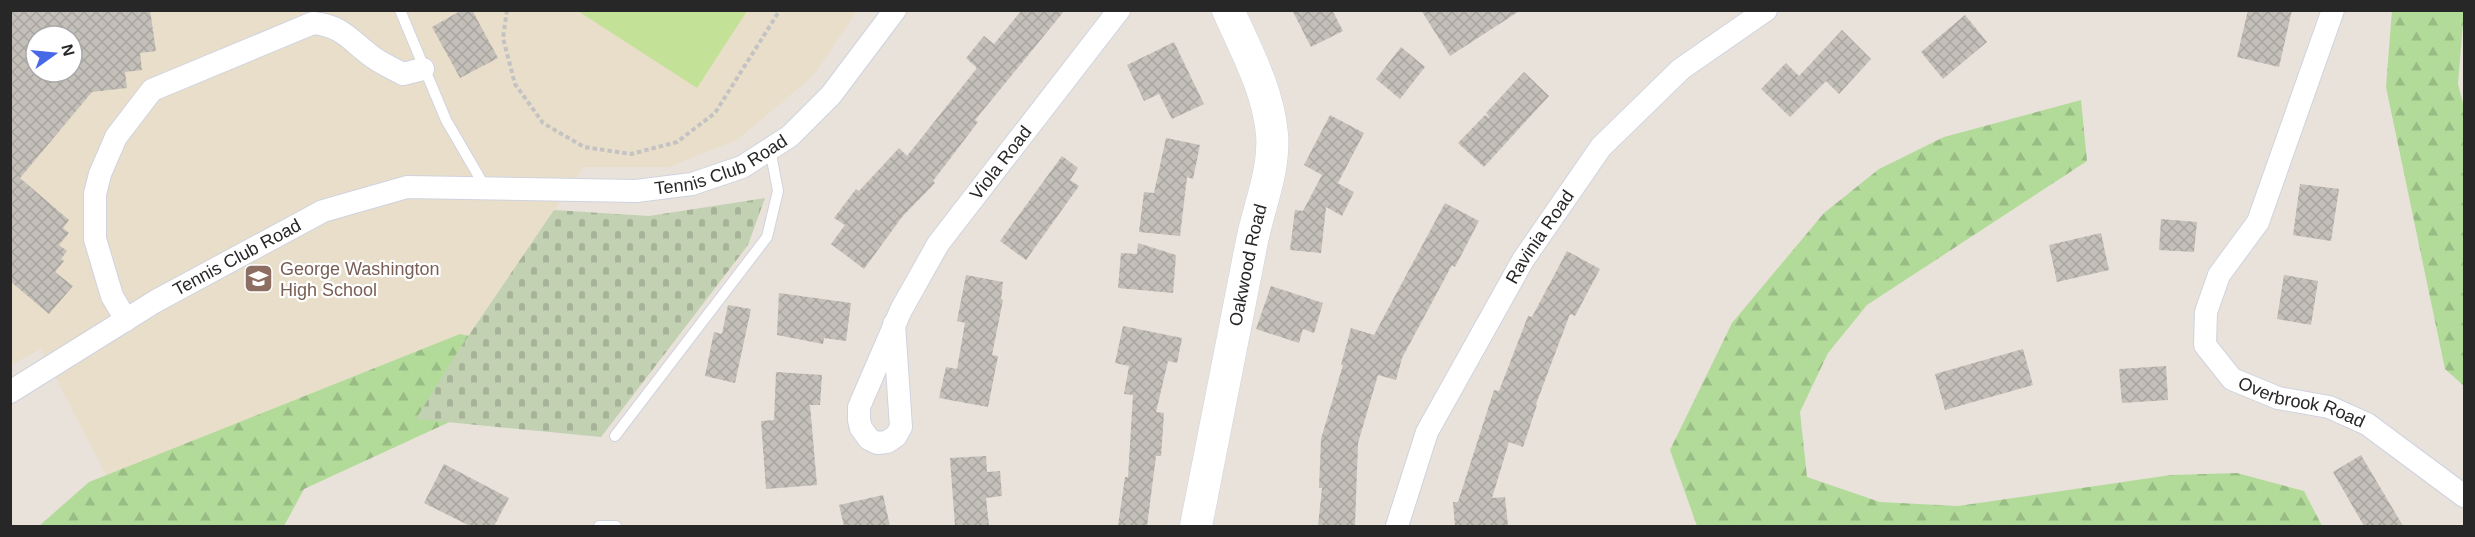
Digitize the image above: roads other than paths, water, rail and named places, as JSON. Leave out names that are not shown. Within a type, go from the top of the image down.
[{"type":"main road","name":"Oakwood Road","points":[[1196,526],[1256,219],[1272,159],[1272,134],[1268,110],[1254,66],[1228,10]]},
{"type":"street","name":"Tennis Club Road","points":[[10,392],[156,301],[323,211],[408,187],[636,190],[692,184],[742,167],[790,136],[831,95],[895,10]]},
{"type":"street","name":"Viola Road","points":[[894,324],[938,244],[1119,10]]},
{"type":"street","name":"Ravinia Road","points":[[1397,526],[1427,432],[1523,260],[1601,147],[1681,69],[1766,10]]},
{"type":"street","name":"Overbrook Road","points":[[2333,10],[2258,222],[2219,275],[2206,312],[2205,345],[2232,379],[2278,398],[2329,407],[2367,424],[2464,496]]},
{"type":"street","points":[[126,320],[112,296],[95,239],[95,194],[100,174],[116,137],[152,90],[313,22],[328,24],[342,30],[382,64],[403,74],[423,69]]},
{"type":"lane","points":[[400,10],[446,120],[484,187]]},
{"type":"lane","points":[[615,436],[767,237],[778,191],[770,149]]},
{"type":"lane","points":[[599,526],[616,526]]},
{"type":"place","name":"George Washington High School","points":[[259,279]]}]
